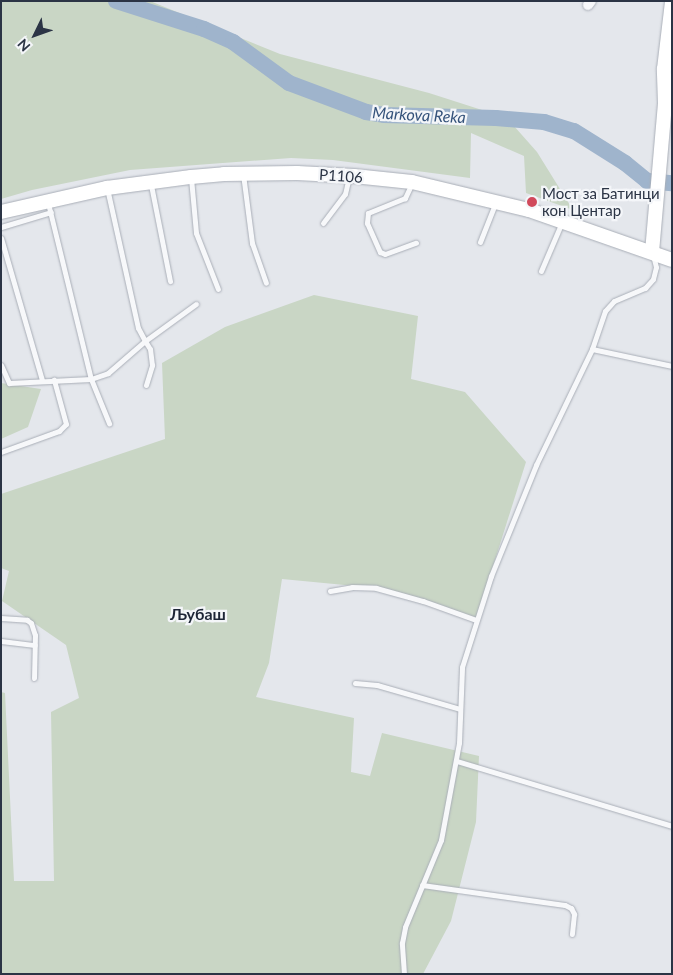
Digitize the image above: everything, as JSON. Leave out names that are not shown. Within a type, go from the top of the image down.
[{"type":"main road","points":[[667,100],[664,69],[672,2]]},
{"type":"main road","points":[[652,252],[660,155],[672,77]]},
{"type":"main road","name":"P1106","points":[[1,212],[49,206],[107,188],[191,177],[297,173],[350,176],[412,182],[496,201],[563,221],[672,260]]},
{"type":"lane","points":[[243,174],[252,243],[266,283]]},
{"type":"lane","points":[[323,224],[345,194],[350,176]]},
{"type":"lane","points":[[191,177],[196,233],[218,290]]},
{"type":"lane","points":[[151,182],[170,281]]},
{"type":"lane","points":[[412,182],[405,198],[374,213],[368,213],[368,223],[380,252],[385,254],[416,243]]},
{"type":"lane","points":[[107,188],[138,328],[150,349],[152,364],[146,385]]},
{"type":"lane","points":[[480,242],[496,201]]},
{"type":"lane","points":[[1,227],[49,206],[91,379],[109,422]]},
{"type":"lane","points":[[541,271],[563,221]]},
{"type":"lane","points":[[1,238],[42,380]]},
{"type":"lane","points":[[404,974],[402,943],[405,927],[441,840],[447,798],[457,761],[462,667],[476,620],[536,465],[592,350],[605,311],[614,301],[645,288],[653,279],[656,267],[652,252]]},
{"type":"lane","points":[[1,365],[9,382],[91,379],[108,373],[146,341],[196,304]]},
{"type":"lane","points":[[592,350],[672,366]]},
{"type":"lane","points":[[1,452],[59,432],[66,424],[54,380]]},
{"type":"lane","points":[[330,591],[352,587],[376,588],[423,601],[476,620]]},
{"type":"lane","points":[[1,618],[27,620],[31,623],[35,645],[34,678]]},
{"type":"lane","points":[[1,641],[35,645]]},
{"type":"lane","points":[[355,682],[377,685],[460,709]]},
{"type":"lane","points":[[457,761],[672,826]]},
{"type":"lane","points":[[422,885],[565,905],[571,908],[574,914],[572,934]]},
{"type":"green space","points":[[1,1],[150,1],[280,54],[429,93],[507,118],[537,152],[573,210],[526,193],[524,156],[471,133],[470,178],[333,160],[291,158],[130,170],[32,190],[1,199]]},
{"type":"green space","points":[[314,295],[418,316],[411,379],[465,392],[526,462],[476,620],[376,588],[282,579],[269,663],[256,697],[354,718],[351,772],[370,776],[382,733],[479,756],[476,822],[451,921],[423,974],[1,974],[1,692],[5,693],[14,881],[54,881],[51,712],[79,698],[66,645],[2,601],[9,571],[1,568],[1,494],[165,439],[162,363],[225,327]]},
{"type":"green space","points":[[1,383],[41,389],[28,427],[1,439]]},
{"type":"waterway","name":"Markova Reka","points":[[116,1],[204,29],[233,42],[289,83],[366,112],[384,115],[496,118],[544,122],[574,131],[625,163],[647,181],[672,183]]},
{"type":"place","name":"Мост за Батинци кон Центар","points":[[532,202]]},
{"type":"district","name":"Љубаш","points":[[198,614]]}]
